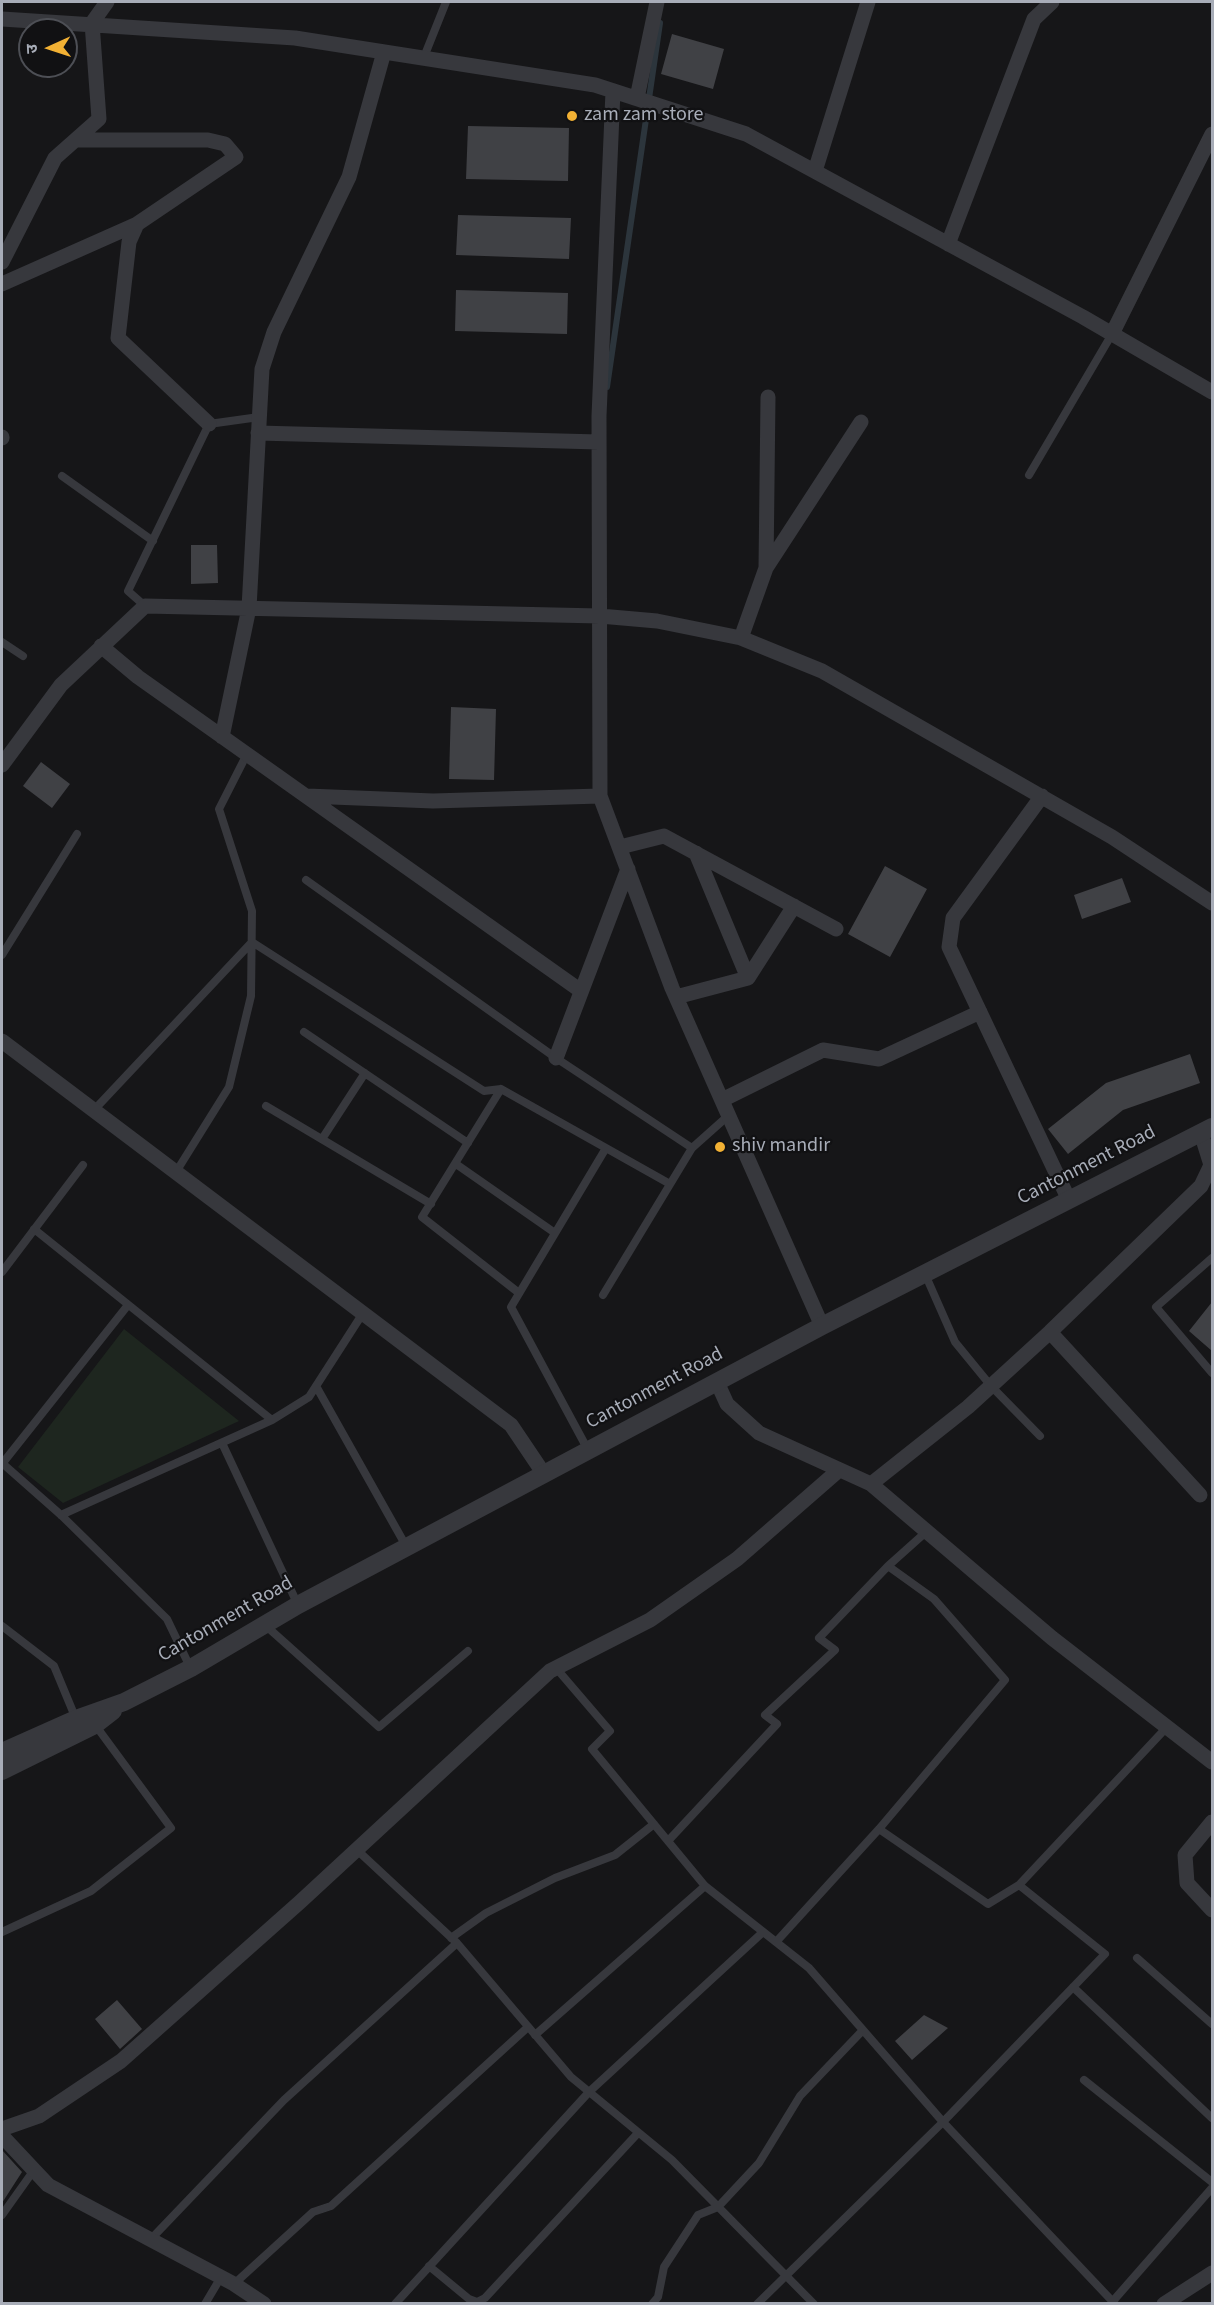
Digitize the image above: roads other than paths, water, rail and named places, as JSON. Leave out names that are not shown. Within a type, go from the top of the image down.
[{"type":"street","points":[[2,262],[55,158],[99,119],[92,23],[107,2]]},
{"type":"street","points":[[637,98],[657,2]]},
{"type":"street","points":[[815,171],[868,2]]},
{"type":"street","points":[[948,243],[1034,19],[1052,2]]},
{"type":"street","points":[[2,19],[92,23],[295,38],[595,85],[746,134],[948,243],[1212,392]]},
{"type":"street","points":[[222,737],[249,608],[262,369],[268,350],[349,177],[384,51]]},
{"type":"street","points":[[613,91],[599,442],[600,796],[676,997],[822,1326]]},
{"type":"street","points":[[1112,334],[1212,135]]},
{"type":"street","points":[[2,284],[137,224],[236,157],[225,144],[208,140],[76,140]]},
{"type":"street","points":[[137,224],[129,242],[118,338],[209,423]]},
{"type":"street","points":[[766,568],[768,397]]},
{"type":"street","points":[[741,638],[766,568],[861,422]]},
{"type":"street","points":[[258,433],[599,442]]},
{"type":"street","points":[[2,765],[61,685],[145,606],[600,616],[657,621],[741,638],[822,671],[1112,837],[1212,903]]},
{"type":"street","points":[[101,646],[138,677],[581,991]]},
{"type":"street","points":[[307,796],[433,801],[600,796]]},
{"type":"street","points":[[1042,796],[953,918],[949,947],[1069,1200]]},
{"type":"street","points":[[620,847],[664,836],[836,929]]},
{"type":"street","points":[[696,854],[748,978]]},
{"type":"street","points":[[556,1058],[628,868]]},
{"type":"street","points":[[676,997],[748,978],[794,906]]},
{"type":"street","points":[[722,1100],[823,1050],[879,1059],[980,1012]]},
{"type":"street","points":[[2,1041],[511,1425],[544,1474]]},
{"type":"street","points":[[871,1485],[991,1386],[1201,1186],[1211,1165],[1207,1130]]},
{"type":"street","name":"Cantonment Road","points":[[2,1771],[87,1720],[191,1668],[298,1605],[406,1546],[822,1326],[1207,1130]]},
{"type":"street","points":[[1050,1332],[1200,1495]]},
{"type":"street","points":[[717,1382],[727,1404],[759,1432],[871,1485],[1052,1638],[1212,1762]]},
{"type":"street","points":[[2,2130],[39,2116],[121,2061],[556,1668],[650,1620],[737,1558],[839,1470]]},
{"type":"street","name":"Cantonment Road","points":[[2,1752],[87,1720]]},
{"type":"street","points":[[1212,1822],[1185,1855],[1187,1883],[1212,1910]]},
{"type":"street","points":[[2,2136],[48,2185],[227,2280],[264,2304]]},
{"type":"street","points":[[1164,2304],[1212,2273]]},
{"type":"lane","points":[[424,57],[447,2]]},
{"type":"lane","points":[[1029,476],[1112,334]]},
{"type":"lane","points":[[145,606],[128,591],[209,423],[259,417]]},
{"type":"lane","points":[[62,476],[153,541]]},
{"type":"lane","points":[[2,642],[24,656]]},
{"type":"lane","points":[[176,1172],[229,1087],[251,996],[252,911],[219,808],[247,754]]},
{"type":"lane","points":[[2,955],[77,834]]},
{"type":"lane","points":[[306,880],[556,1058],[692,1148]]},
{"type":"lane","points":[[252,942],[484,1091],[501,1089],[670,1184]]},
{"type":"lane","points":[[94,1110],[252,942]]},
{"type":"lane","points":[[304,1032],[468,1143]]},
{"type":"lane","points":[[322,1140],[365,1073]]},
{"type":"lane","points":[[501,1089],[422,1217],[519,1293]]},
{"type":"lane","points":[[266,1106],[431,1204]]},
{"type":"lane","points":[[603,1294],[692,1148],[729,1115]]},
{"type":"lane","points":[[588,1450],[510,1307],[606,1148]]},
{"type":"lane","points":[[456,1164],[555,1233]]},
{"type":"lane","points":[[2,1272],[83,1165]]},
{"type":"lane","points":[[34,1229],[272,1420]]},
{"type":"lane","points":[[1212,1258],[1156,1307],[1212,1373]]},
{"type":"lane","points":[[925,1273],[955,1342],[991,1386],[1040,1436]]},
{"type":"lane","points":[[128,1305],[2,1463],[61,1515],[167,1619],[191,1668]]},
{"type":"lane","points":[[61,1515],[272,1420],[309,1397],[363,1313]]},
{"type":"lane","points":[[316,1386],[406,1546]]},
{"type":"lane","points":[[222,1443],[298,1605]]},
{"type":"lane","points":[[668,1841],[777,1724],[765,1715],[835,1650],[819,1638],[888,1566],[926,1532]]},
{"type":"lane","points":[[776,1942],[879,1829],[1005,1680],[934,1599],[888,1566]]},
{"type":"lane","points":[[265,1625],[379,1727],[468,1651]]},
{"type":"lane","points":[[2,1626],[54,1666],[87,1720],[171,1828],[91,1891],[2,1932]]},
{"type":"lane","points":[[556,1668],[610,1731],[592,1749],[705,1886],[809,1968],[943,2122],[1114,2302],[1212,2188]]},
{"type":"lane","points":[[879,1829],[988,1905],[1019,1885],[1167,1727]]},
{"type":"lane","points":[[151,2239],[284,2100],[454,1940],[496,1908],[555,1878],[615,1855],[654,1824]]},
{"type":"lane","points":[[357,1850],[454,1940],[571,2077],[672,2160],[814,2304]]},
{"type":"lane","points":[[757,2304],[785,2274],[943,2122],[1105,1954],[1019,1885]]},
{"type":"lane","points":[[535,2035],[705,1886]]},
{"type":"lane","points":[[394,2304],[589,2092],[763,1932]]},
{"type":"lane","points":[[1137,1958],[1212,2024]]},
{"type":"lane","points":[[1073,1987],[1212,2118]]},
{"type":"lane","points":[[205,2304],[227,2280],[313,2212],[331,2206],[528,2027]]},
{"type":"lane","points":[[652,2304],[658,2297],[664,2267],[698,2215],[718,2207],[759,2163],[800,2096],[863,2030]]},
{"type":"lane","points":[[1084,2080],[1212,2182]]},
{"type":"lane","points":[[429,2266],[469,2299],[477,2302],[485,2298],[638,2133]]},
{"type":"lane","points":[[2,2215],[34,2170]]},
{"type":"waterway","points":[[607,387],[660,23]]},
{"type":"place","name":"zam zam store","points":[[572,116]]},
{"type":"place","name":"shiv mandir","points":[[720,1147]]}]
